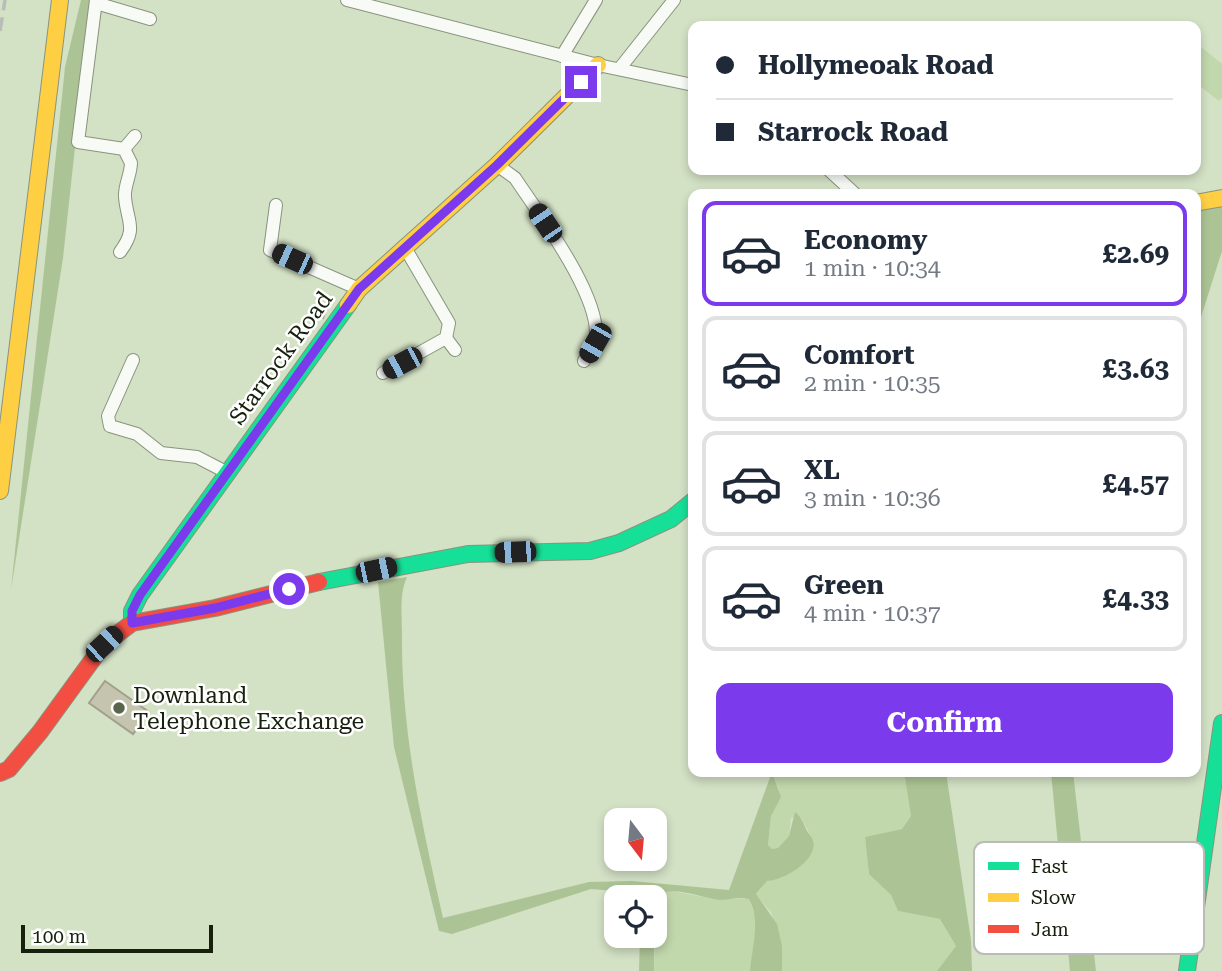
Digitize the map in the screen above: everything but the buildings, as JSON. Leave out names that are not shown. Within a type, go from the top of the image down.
[{"type":"main road","points":[[0,491],[60,0]]},
{"type":"main road","name":"Starrock Road","points":[[132,623],[132,611],[140,595],[359,289],[497,165],[598,65]]},
{"type":"main road","points":[[1201,201],[1222,198]]},
{"type":"main road","points":[[0,773],[9,769],[40,732],[104,644],[132,623],[215,608],[314,583],[468,554],[590,551],[619,543],[671,519],[688,505]]},
{"type":"main road","points":[[1204,851],[1222,723]]},
{"type":"street","points":[[347,0],[598,65],[688,84]]},
{"type":"street","points":[[562,56],[596,0]]},
{"type":"street","points":[[620,68],[674,0]]},
{"type":"street","points":[[124,149],[78,142],[96,1],[150,19]]},
{"type":"street","points":[[124,149],[135,136]]},
{"type":"street","points":[[120,252],[130,238],[130,219],[124,193],[131,163],[124,149]]},
{"type":"street","points":[[497,165],[515,178],[588,294],[595,320],[595,343],[584,361]]},
{"type":"street","points":[[834,175],[850,189]]},
{"type":"street","points":[[276,205],[270,250],[359,289]]},
{"type":"street","points":[[404,246],[449,323],[446,338],[455,350]]},
{"type":"street","points":[[383,373],[446,338]]},
{"type":"street","points":[[133,360],[108,416],[110,426],[138,434],[161,453],[197,457],[226,472]]},
{"type":"green space","points":[[81,0],[91,0],[63,258],[11,590],[65,67]]},
{"type":"green space","points":[[1201,47],[1222,64],[1222,98],[1219,101],[1201,87]]},
{"type":"green space","points":[[1222,205],[1222,251],[1201,317],[1201,209]]},
{"type":"green space","points":[[407,577],[402,605],[405,707],[421,813],[443,918],[589,882],[632,881],[729,890],[770,777],[774,777],[781,797],[771,816],[768,845],[772,849],[778,848],[789,836],[795,812],[813,839],[811,855],[805,862],[782,877],[767,881],[756,894],[777,924],[782,946],[782,971],[750,971],[755,925],[749,899],[720,900],[667,892],[667,885],[604,885],[604,890],[591,889],[452,934],[439,931],[394,747],[378,582]]},
{"type":"green space","points":[[774,777],[905,777],[911,816],[902,829],[865,837],[869,874],[891,895],[898,911],[940,919],[956,946],[937,971],[782,971],[782,946],[771,912],[756,895],[767,881],[788,873],[814,842],[801,817],[791,818],[789,836],[778,848],[772,849],[768,845],[771,816],[779,789]]},
{"type":"green space","points":[[905,777],[947,777],[971,940],[972,971],[937,971],[956,946],[940,919],[898,911],[891,895],[869,874],[865,837],[902,829],[911,816]]},
{"type":"green space","points":[[1051,777],[1074,777],[1081,842],[1058,842]]},
{"type":"green space","points":[[667,890],[719,900],[749,898],[757,923],[750,971],[654,971],[655,948],[667,948]]},
{"type":"green space","points":[[640,948],[654,948],[654,971],[639,971]]},
{"type":"green space","points":[[1068,954],[1094,954],[1096,971],[1070,971]]},
{"type":"railway","points":[[0,31],[5,0]]},
{"type":"traffic: fast","points":[[132,623],[132,611],[140,595],[348,305]]},
{"type":"traffic: fast","points":[[319,582],[468,554],[590,551],[619,543],[671,519],[688,505]]},
{"type":"traffic: fast","points":[[1204,851],[1222,723]]},
{"type":"traffic: fast","points":[[1187,971],[1189,954]]},
{"type":"traffic: slow","points":[[0,491],[60,0]]},
{"type":"traffic: slow","points":[[348,305],[359,289],[497,165],[598,65]]},
{"type":"traffic: slow","points":[[1201,202],[1222,198]]},
{"type":"traffic: jam","points":[[0,773],[9,769],[40,732],[104,644],[132,623],[215,608],[319,582]]},
{"type":"place","name":"Downland Telephone Exchange","points":[[119,708]]},
{"type":"route","points":[[289,589],[215,608],[132,623],[132,611],[140,595],[359,289],[497,165],[581,82]]}]
